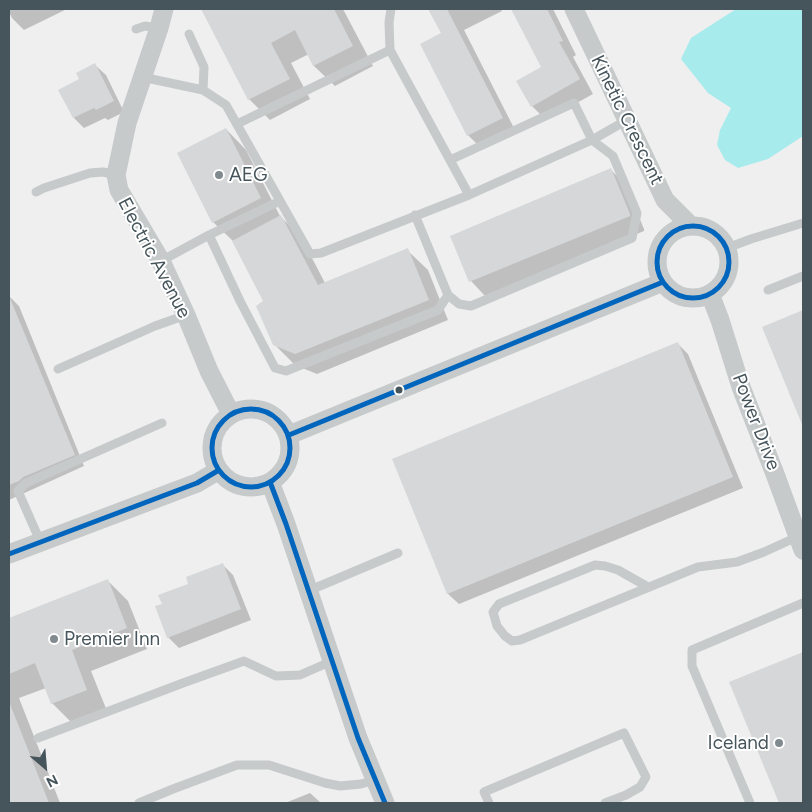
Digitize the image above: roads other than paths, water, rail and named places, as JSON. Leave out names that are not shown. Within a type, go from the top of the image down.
[{"type":"street","name":"Electric Avenue","points":[[164,9],[127,123],[116,175],[119,190],[161,261],[209,371],[231,414]]},
{"type":"street","name":"Kinetic Crescent","points":[[574,9],[665,200],[690,226]]},
{"type":"street","points":[[690,226],[703,227],[713,231],[721,238],[727,248],[729,258],[729,269],[719,288],[710,294],[690,298],[670,290],[658,272],[657,261],[659,250],[664,240],[680,228],[690,226]]},
{"type":"street","points":[[289,435],[663,282]]},
{"type":"street","name":"Power Drive","points":[[710,294],[741,387],[801,540]]},
{"type":"street","points":[[244,409],[257,409],[268,412],[284,426],[289,435],[291,449],[289,460],[279,476],[270,482],[255,487],[242,486],[230,480],[219,470],[213,458],[212,446],[215,434],[222,422],[231,414],[244,409]]},
{"type":"street","points":[[9,554],[197,483],[219,470]]},
{"type":"street","points":[[270,482],[358,738],[385,803]]},
{"type":"lane","points":[[391,9],[389,22],[390,50],[469,195]]},
{"type":"lane","points":[[136,29],[145,26],[159,28]]},
{"type":"lane","points":[[189,34],[204,67],[203,90]]},
{"type":"lane","points":[[237,124],[390,50]]},
{"type":"lane","points":[[142,77],[203,90],[226,105],[310,254],[321,253],[469,195],[592,140],[627,120]]},
{"type":"lane","points":[[415,215],[448,295],[458,304],[471,306],[632,238],[637,213],[612,156],[592,140],[574,102],[450,160]]},
{"type":"lane","points":[[36,192],[90,173],[103,172],[116,175]]},
{"type":"lane","points":[[161,261],[209,235],[280,201]]},
{"type":"lane","points":[[727,248],[803,223]]},
{"type":"lane","points":[[209,235],[274,368],[286,371],[438,310],[448,295]]},
{"type":"lane","points":[[768,290],[803,276]]},
{"type":"lane","points":[[58,369],[155,326],[186,315]]},
{"type":"lane","points":[[40,541],[18,491],[26,483],[162,423]]},
{"type":"lane","points":[[648,588],[618,570],[595,565],[499,604],[493,612],[497,626],[505,636],[512,641],[520,640],[648,588],[698,567],[737,562],[801,540]]},
{"type":"lane","points":[[308,591],[398,552]]},
{"type":"lane","points":[[750,803],[692,666],[692,650],[803,603]]},
{"type":"lane","points":[[38,738],[183,682],[244,661],[276,676],[300,675],[332,661]]},
{"type":"lane","points":[[489,803],[484,792],[624,733],[646,777],[640,787],[605,803]]},
{"type":"lane","points":[[140,803],[237,765],[269,765],[340,786],[361,784],[375,780]]},
{"type":"water","points":[[736,9],[803,9],[803,136],[768,159],[738,168],[725,160],[717,145],[720,130],[731,108],[708,93],[681,59],[691,38]]},
{"type":"place","name":"AEG","points":[[219,175]]},
{"type":"place","name":"Premier Inn","points":[[54,639]]},
{"type":"place","name":"Iceland","points":[[779,743]]}]
